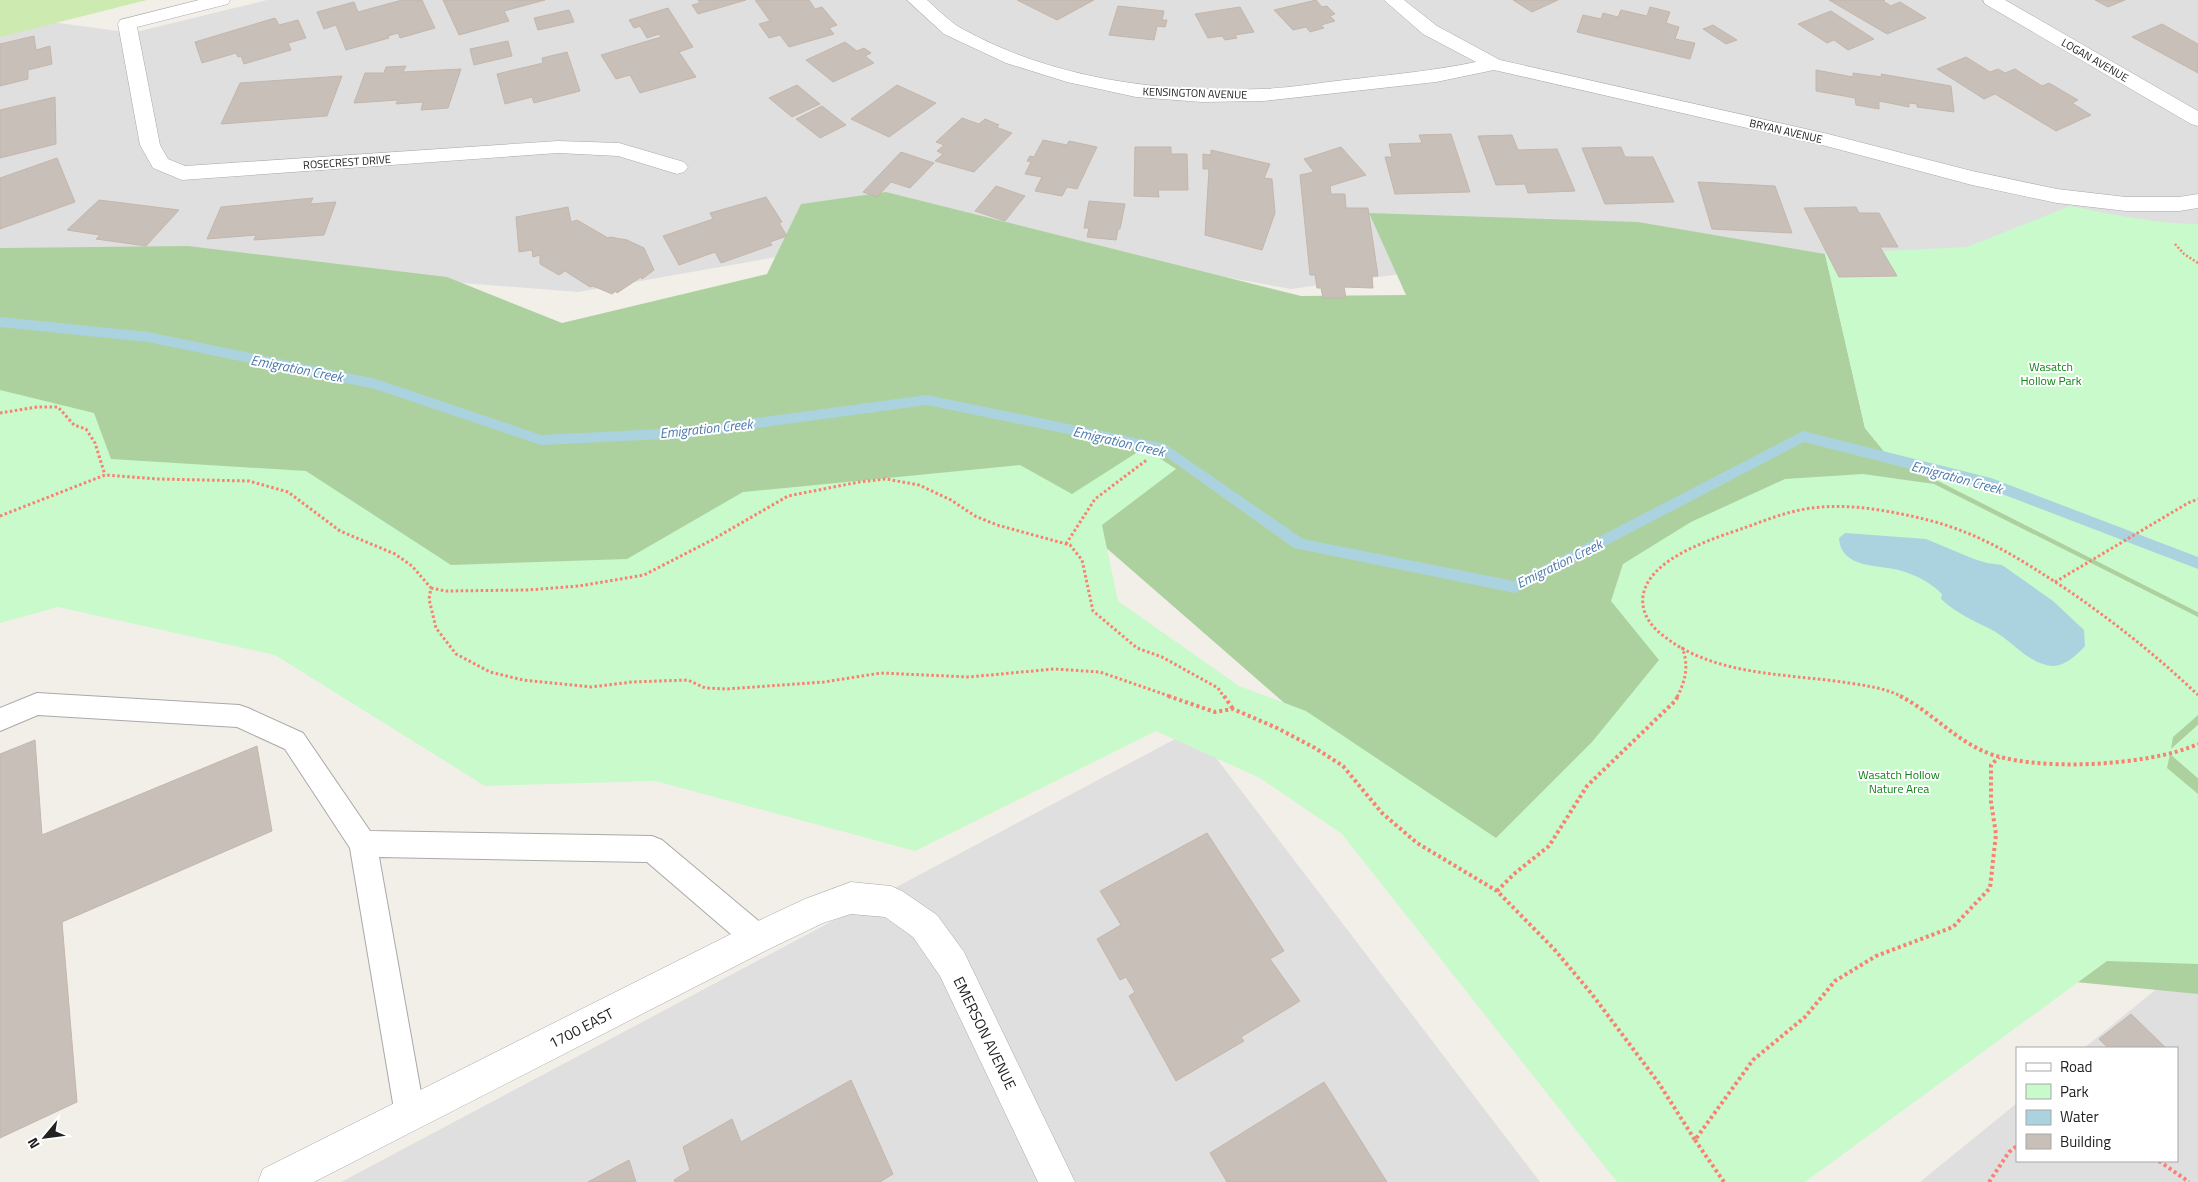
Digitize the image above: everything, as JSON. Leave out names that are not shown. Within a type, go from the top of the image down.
[{"type":"street","name":"ROSECREST DRIVE","points":[[221,0],[127,24],[150,145],[160,162],[182,173],[222,172],[558,147],[618,150],[677,167]]},
{"type":"street","name":"KENSINGTON AVENUE","points":[[916,0],[951,30],[1013,59],[1074,78],[1136,91],[1202,96],[1264,95],[1436,76],[1494,64]]},
{"type":"street","name":"BRYAN AVENUE","points":[[1393,0],[1430,30],[1494,64],[1819,138],[1972,178],[2058,196],[2126,204],[2198,202]]},
{"type":"street","name":"LOGAN AVENUE","points":[[1992,0],[2198,120]]},
{"type":"street","name":"1700 EAST","points":[[276,1182],[757,938],[816,910],[851,898],[891,902]]},
{"type":"street","name":"EMERSON AVENUE","points":[[891,902],[925,926],[952,964],[1057,1182]]},
{"type":"lane","points":[[0,720],[37,704],[239,716],[294,741],[363,844],[410,1115]]},
{"type":"lane","points":[[363,844],[652,849],[757,938]]},
{"type":"path","points":[[2175,244],[2184,254],[2198,263]]},
{"type":"path","points":[[0,413],[38,407],[58,407],[74,425],[86,429],[95,443],[105,475]]},
{"type":"path","points":[[1066,544],[1095,499],[1148,459]]},
{"type":"path","points":[[0,516],[46,496],[94,481],[105,475],[257,483],[279,488],[307,503],[325,521],[350,536],[391,551],[419,572],[431,588],[446,591],[528,590],[579,586],[644,575],[712,540],[788,496],[859,482],[886,479],[919,485],[951,500],[975,516],[997,525],[1070,545],[1082,560],[1093,611],[1137,648],[1162,657],[1218,688],[1233,709],[1277,728],[1315,748],[1343,766],[1382,814],[1417,843],[1497,891],[1554,949],[1591,994],[1658,1082],[1724,1182]]},
{"type":"path","points":[[2054,582],[2198,499]]},
{"type":"path","points":[[2198,695],[2147,648],[1998,545],[1963,530],[1924,519],[1867,508],[1802,510],[1743,528],[1695,546],[1661,567],[1649,580],[1643,592],[1643,608],[1646,616],[1663,636],[1682,647],[1752,672],[1830,679],[1891,691],[1917,706],[1950,733],[1969,745],[1999,757],[2036,762],[2083,764],[2120,762],[2183,751],[2198,744]]},
{"type":"path","points":[[431,588],[429,599],[436,628],[456,654],[490,672],[523,680],[591,687],[632,682],[688,680],[705,688],[726,690],[824,682],[881,673],[969,678],[986,674],[1054,669],[1100,672],[1215,712],[1233,709]]},
{"type":"path","points":[[1497,891],[1514,874],[1549,846],[1587,786],[1676,701],[1684,683],[1688,660],[1682,647]]},
{"type":"path","points":[[1695,1140],[1753,1060],[1805,1017],[1835,981],[1876,956],[1953,927],[1990,888],[1996,834],[1991,802],[1992,765],[1999,757]]},
{"type":"path","points":[[1989,1182],[2009,1152],[2016,1147]]},
{"type":"path","points":[[2160,1162],[2189,1182]]},
{"type":"shaded area","points":[[267,0],[2198,0],[2198,246],[1940,302],[1619,244],[1291,289],[946,227],[578,292],[336,273],[0,255],[0,15],[132,33]]},
{"type":"shaded area","points":[[1194,729],[1540,1182],[341,1182]]},
{"type":"shaded area","points":[[2198,955],[2198,1182],[1920,1182],[2016,1104],[2016,1162],[2178,1162],[2178,1047],[2085,1047]]},
{"type":"green space","points":[[0,0],[147,0],[0,37]]},
{"type":"green space","points":[[886,192],[1301,296],[1406,295],[1369,213],[1638,222],[1825,254],[1865,428],[1887,455],[2198,612],[2198,725],[2168,752],[2198,778],[2198,994],[1932,968],[1446,844],[1018,471],[614,574],[440,584],[0,522],[0,248],[188,246],[447,277],[562,323],[767,274],[801,204]]},
{"type":"green space","name":"Wasatch Hollow Park","points":[[2070,206],[2150,220],[2198,224],[2198,612],[1887,455],[1865,428],[1825,254],[1967,247]]},
{"type":"green space","name":"Wasatch Hollow Nature Area","points":[[0,390],[94,413],[111,459],[306,471],[451,565],[627,559],[743,492],[1020,465],[1072,494],[1144,448],[1176,469],[1102,525],[1118,601],[1239,686],[1306,711],[1496,838],[1592,742],[1659,660],[1611,601],[1623,564],[1691,522],[1785,479],[1863,474],[1934,484],[2198,617],[2198,715],[2173,737],[2171,749],[2198,725],[2198,778],[2170,754],[2167,768],[2198,794],[2198,964],[2107,961],[1805,1182],[1617,1182],[1342,834],[1260,778],[1156,731],[915,851],[655,781],[485,786],[275,655],[58,607],[0,623]]},
{"type":"water","points":[[1845,533],[1926,539],[1974,559],[2002,565],[2053,601],[2084,630],[2085,646],[2075,656],[2062,664],[2053,666],[2037,662],[1994,631],[1953,609],[1941,599],[1942,594],[1924,580],[1902,571],[1854,561],[1841,548],[1839,538]]},
{"type":"building","points":[[402,0],[422,0],[435,28],[400,38],[398,33],[388,36],[389,38],[346,50],[336,25],[324,29],[317,12],[354,2],[358,12]]},
{"type":"building","points":[[443,0],[545,0],[504,11],[509,21],[459,35]]},
{"type":"building","points":[[698,0],[746,0],[698,14],[692,5],[700,3]]},
{"type":"building","points":[[755,0],[809,0],[815,9],[822,7],[837,25],[829,28],[834,34],[789,47],[780,35],[769,38],[759,24],[770,21]]},
{"type":"building","points":[[1017,0],[1094,0],[1057,20]]},
{"type":"building","points":[[1316,0],[1322,7],[1327,6],[1335,14],[1330,16],[1335,21],[1321,25],[1324,28],[1310,32],[1306,27],[1293,30],[1274,10]]},
{"type":"building","points":[[1513,0],[1558,0],[1532,12]]},
{"type":"building","points":[[1829,0],[1885,0],[1883,1],[1891,6],[1900,2],[1926,18],[1887,34]]},
{"type":"building","points":[[2095,0],[2125,0],[2108,7]]},
{"type":"building","points":[[1118,6],[1164,11],[1162,20],[1167,20],[1165,27],[1157,26],[1154,40],[1109,35]]},
{"type":"building","points":[[1240,7],[1254,32],[1235,35],[1237,38],[1225,40],[1222,36],[1208,38],[1195,14]]},
{"type":"building","points":[[1650,7],[1670,12],[1666,23],[1679,27],[1675,39],[1695,43],[1690,59],[1577,32],[1583,15],[1601,19],[1603,13],[1618,17],[1621,10],[1647,16]]},
{"type":"building","points":[[668,8],[693,47],[679,52],[696,77],[640,93],[630,75],[616,79],[601,55],[661,37],[659,34],[647,38],[640,26],[634,28],[629,20]]},
{"type":"building","points":[[569,10],[574,22],[538,30],[534,18]]},
{"type":"building","points":[[1831,11],[1874,39],[1848,50],[1834,40],[1827,43],[1798,24]]},
{"type":"building","points":[[275,18],[279,25],[298,20],[306,38],[288,43],[291,50],[244,64],[241,56],[238,57],[236,53],[202,63],[195,42]]},
{"type":"building","points":[[2162,24],[2198,44],[2198,73],[2132,37]]},
{"type":"building","points":[[1713,25],[1737,40],[1726,44],[1703,29]]},
{"type":"building","points":[[34,36],[36,50],[50,46],[52,64],[28,70],[28,79],[0,86],[0,44]]},
{"type":"building","points":[[508,41],[512,56],[474,65],[470,49]]},
{"type":"building","points":[[845,42],[857,51],[864,48],[871,53],[865,56],[874,63],[833,82],[806,60]]},
{"type":"building","points":[[567,52],[580,91],[534,103],[532,97],[505,104],[497,74],[543,63],[542,58]]},
{"type":"building","points":[[1966,57],[1990,72],[1998,69],[2005,73],[2015,69],[2042,86],[2049,83],[2078,100],[2072,103],[2091,115],[2056,131],[1995,94],[1984,99],[1937,69]]},
{"type":"building","points":[[406,66],[403,72],[461,69],[448,108],[421,110],[423,102],[396,104],[398,100],[354,103],[365,73],[384,73],[386,67]]},
{"type":"building","points":[[1816,70],[1853,77],[1853,73],[1882,77],[1881,74],[1951,86],[1954,112],[1917,107],[1917,104],[1909,103],[1909,107],[1879,101],[1879,109],[1856,105],[1855,98],[1816,91]]},
{"type":"building","points":[[342,76],[327,116],[221,124],[240,83]]},
{"type":"building","points":[[797,85],[820,104],[792,117],[769,98]]},
{"type":"building","points":[[897,85],[936,103],[889,137],[851,119]]},
{"type":"building","points":[[55,97],[56,144],[0,158],[0,110]]},
{"type":"building","points":[[822,106],[846,125],[820,138],[796,119]]},
{"type":"building","points":[[962,118],[979,124],[985,119],[999,125],[996,127],[1012,133],[974,172],[935,161],[943,154],[937,151],[944,145],[936,142]]},
{"type":"building","points":[[1451,134],[1470,192],[1395,194],[1385,157],[1392,157],[1389,144],[1422,143],[1419,135]]},
{"type":"building","points":[[1512,135],[1518,150],[1557,149],[1575,191],[1528,193],[1525,184],[1496,185],[1478,136]]},
{"type":"building","points":[[1043,140],[1067,145],[1069,141],[1097,147],[1077,189],[1067,187],[1062,196],[1035,191],[1042,177],[1025,174],[1031,162],[1027,161],[1030,156],[1034,157]]},
{"type":"building","points":[[1135,147],[1171,147],[1171,154],[1187,154],[1188,190],[1158,190],[1159,197],[1134,196]]},
{"type":"building","points":[[1341,147],[1366,175],[1330,186],[1331,194],[1345,194],[1346,208],[1368,208],[1378,276],[1372,276],[1373,288],[1344,287],[1346,298],[1323,298],[1321,288],[1317,288],[1315,275],[1310,275],[1300,175],[1314,172],[1304,159]]},
{"type":"building","points":[[1621,147],[1625,157],[1653,157],[1674,202],[1605,204],[1582,148]]},
{"type":"building","points":[[1211,150],[1270,164],[1264,178],[1272,179],[1275,213],[1262,250],[1205,235],[1209,169],[1203,169],[1203,154],[1211,155]]},
{"type":"building","points":[[901,152],[934,163],[910,188],[891,182],[877,197],[863,192]]},
{"type":"building","points":[[57,158],[75,202],[0,229],[0,178]]},
{"type":"building","points":[[1698,182],[1775,186],[1792,233],[1712,229]]},
{"type":"building","points":[[996,186],[1025,196],[1005,221],[975,211]]},
{"type":"building","points":[[766,197],[782,222],[779,223],[787,236],[770,242],[772,245],[721,263],[715,252],[679,265],[663,236],[713,219],[710,213]]},
{"type":"building","points":[[313,198],[310,204],[336,202],[324,235],[254,240],[256,235],[207,239],[221,207]]},
{"type":"building","points":[[99,200],[179,210],[146,246],[96,239],[100,235],[67,230]]},
{"type":"building","points":[[1089,201],[1125,204],[1116,240],[1087,237],[1089,228],[1084,228]]},
{"type":"building","points":[[568,207],[571,222],[577,220],[608,238],[627,240],[644,248],[654,270],[642,279],[641,277],[617,293],[616,291],[612,294],[593,286],[590,287],[565,271],[559,275],[540,264],[540,255],[533,257],[532,250],[519,252],[516,217]]},
{"type":"building","points":[[1856,207],[1859,213],[1879,213],[1898,247],[1880,247],[1897,276],[1839,277],[1804,208]]},
{"type":"building","points":[[35,740],[42,835],[257,746],[272,831],[62,922],[77,1102],[0,1138],[0,754]]},
{"type":"building","points":[[1207,833],[1284,951],[1270,959],[1300,1001],[1241,1037],[1244,1041],[1176,1081],[1129,996],[1135,992],[1126,977],[1120,980],[1097,939],[1121,925],[1100,891]]},
{"type":"building","points":[[2131,1014],[2165,1047],[2107,1047],[2099,1039]]},
{"type":"building","points":[[851,1080],[893,1174],[880,1182],[675,1182],[674,1180],[690,1170],[683,1147],[732,1119],[741,1142]]},
{"type":"building","points":[[1324,1082],[1387,1182],[1227,1182],[1210,1153]]},
{"type":"building","points":[[629,1160],[636,1182],[588,1182]]},
{"type":"waterway","name":"Emigration Creek","points":[[0,322],[148,337],[376,384],[541,440],[683,433],[927,400],[1165,449],[1299,544],[1515,587],[1803,436],[1991,484],[2198,563]]}]
